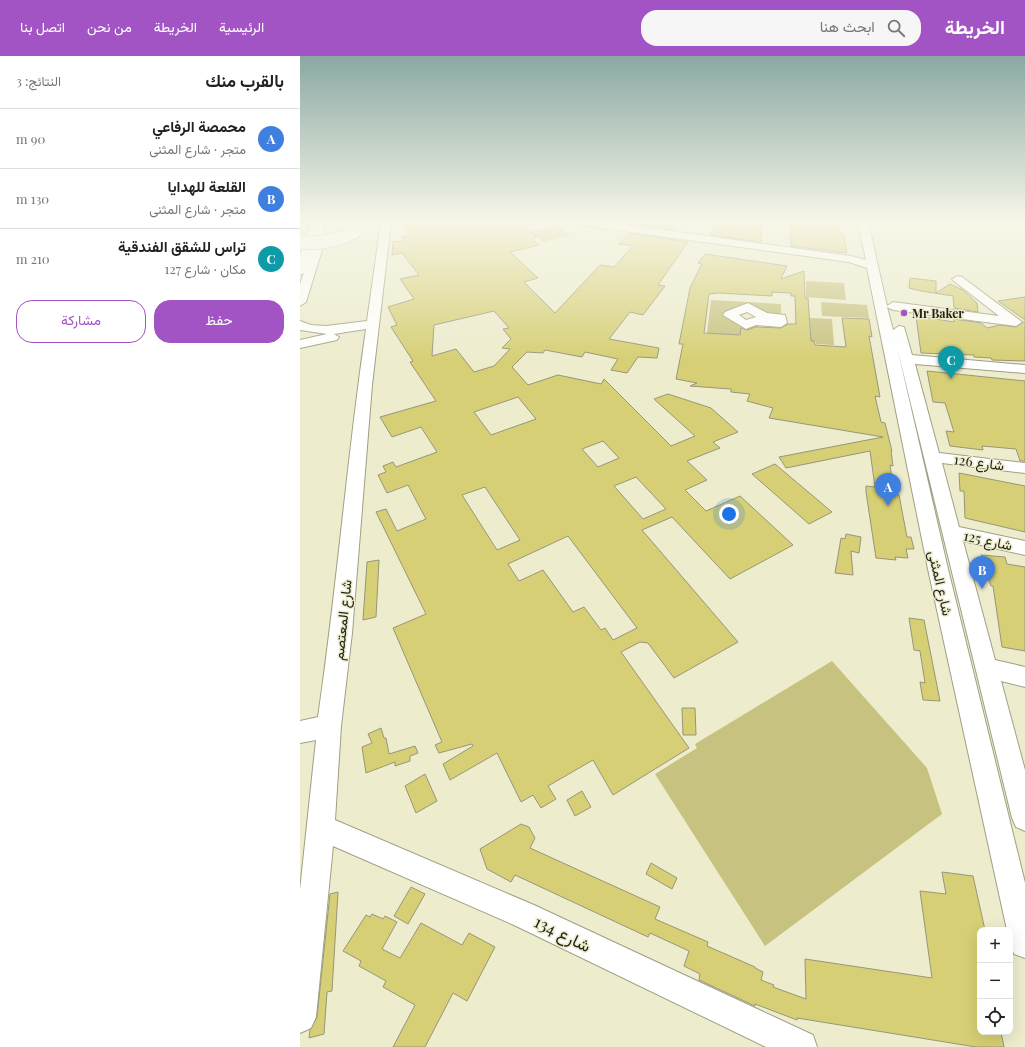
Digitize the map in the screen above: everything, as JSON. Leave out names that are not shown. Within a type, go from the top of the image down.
[{"type":"street","points":[[300,302],[311,268]]},
{"type":"street","name":"شارع المعتصم","points":[[300,1017],[321,828],[329,726],[341,633],[372,328],[380,268]]},
{"type":"street","name":"شارع المثنى","points":[[873,268],[938,569],[1025,943]]},
{"type":"street","name":"شارع المثنى","points":[[883,268],[1025,818]]},
{"type":"street","points":[[958,279],[1020,326]]},
{"type":"street","points":[[893,306],[1020,326]]},
{"type":"street","points":[[300,325],[323,330],[372,328]]},
{"type":"street","points":[[300,344],[372,328]]},
{"type":"street","points":[[907,359],[1025,369]]},
{"type":"street","name":"شارع 126","points":[[932,457],[1025,468]]},
{"type":"street","name":"شارع 125","points":[[951,532],[1025,548]]},
{"type":"street","points":[[986,668],[1025,677]]},
{"type":"street","points":[[300,732],[329,726]]},
{"type":"street","name":"شارع 134","points":[[321,828],[524,914],[801,1047]]},
{"type":"shaded area","points":[[806,281],[844,283],[846,300],[806,297]]},
{"type":"shaded area","points":[[711,300],[781,304],[781,318],[748,307],[729,315],[746,325],[754,321],[771,326],[759,325],[759,331],[751,336],[707,333]]},
{"type":"shaded area","points":[[821,302],[867,305],[869,318],[822,316]]},
{"type":"shaded area","points":[[810,318],[832,319],[834,345],[816,344],[815,341],[811,341]]},
{"type":"shaded area","points":[[832,661],[927,768],[942,814],[765,946],[655,774],[697,748],[695,744]]},
{"type":"building","points":[[414,268],[527,268],[538,278],[524,282],[555,313],[597,268],[670,268],[658,285],[665,286],[643,315],[630,312],[609,339],[659,348],[657,358],[638,357],[627,373],[611,370],[618,359],[585,352],[582,357],[545,350],[543,353],[527,352],[512,367],[528,385],[558,375],[601,384],[604,379],[671,446],[695,436],[654,399],[668,394],[711,408],[738,432],[713,442],[720,448],[687,461],[707,480],[685,490],[706,511],[740,496],[793,545],[730,579],[672,517],[642,530],[738,642],[674,678],[648,643],[640,642],[621,652],[689,748],[613,795],[593,760],[548,786],[556,799],[541,808],[533,795],[521,802],[497,753],[450,780],[443,764],[473,746],[472,744],[439,753],[435,745],[442,742],[393,628],[426,614],[376,512],[386,509],[397,531],[426,519],[408,485],[387,493],[378,475],[386,472],[383,466],[393,462],[396,467],[437,452],[421,427],[392,437],[380,417],[436,401],[410,362],[413,361],[391,327],[397,325],[388,307],[414,299],[400,279],[419,275]],"holes":[[[494,311],[509,328],[503,329],[511,339],[502,348],[510,349],[494,366],[474,372],[456,349],[432,356],[434,325]],[[518,397],[536,419],[491,435],[474,412]],[[603,441],[619,458],[598,467],[582,449]],[[636,477],[666,509],[643,519],[614,486]],[[485,487],[520,540],[497,550],[462,495]],[[568,536],[637,628],[613,640],[605,628],[601,630],[584,607],[573,612],[543,570],[519,581],[508,564]]]},
{"type":"building","points":[[700,268],[786,268],[781,279],[804,271],[805,298],[808,298],[811,341],[814,341],[815,345],[846,347],[842,318],[869,319],[872,337],[869,336],[880,397],[875,396],[881,422],[885,423],[892,451],[893,466],[890,465],[894,494],[899,495],[907,537],[911,537],[914,549],[906,549],[908,558],[895,557],[896,560],[876,558],[866,492],[866,486],[875,487],[870,451],[786,468],[779,457],[883,437],[769,418],[773,408],[747,401],[750,394],[731,392],[731,389],[690,386],[697,383],[676,379],[683,344],[679,344],[690,288]],"holes":[[[772,292],[791,293],[791,296],[795,296],[796,324],[788,324],[781,328],[756,327],[747,330],[741,328],[740,335],[704,333],[709,294],[719,293],[772,296]]]},
{"type":"building","points":[[910,278],[936,281],[936,293],[950,284],[963,290],[977,303],[978,312],[954,308],[953,296],[921,291],[909,288]]},
{"type":"building","points":[[1025,297],[1025,320],[998,301]]},
{"type":"building","points":[[918,316],[954,322],[954,319],[981,323],[987,328],[1000,325],[1016,327],[1025,321],[1025,361],[992,360],[991,358],[974,357],[974,355],[921,353],[916,317]]},
{"type":"building","points":[[927,371],[1025,381],[1025,461],[1020,461],[1016,449],[982,446],[983,450],[950,446],[946,431],[954,432],[945,403],[933,402]]},
{"type":"building","points":[[775,464],[832,512],[809,524],[752,474]]},
{"type":"building","points":[[959,473],[1025,486],[1025,532],[965,518],[964,491],[960,491]]},
{"type":"building","points":[[846,534],[861,537],[859,553],[851,551],[853,575],[835,573],[841,538],[845,539]]},
{"type":"building","points":[[981,555],[1005,557],[1007,564],[1025,567],[1025,651],[1002,647],[993,586],[991,586]]},
{"type":"building","points":[[379,560],[376,617],[363,620],[367,562]]},
{"type":"building","points":[[909,618],[924,620],[940,701],[923,700],[920,682],[925,683],[920,651],[914,650]]},
{"type":"building","points":[[682,708],[695,708],[696,735],[683,735]]},
{"type":"building","points":[[381,728],[384,738],[386,738],[389,754],[415,746],[418,753],[410,756],[410,761],[395,766],[395,762],[366,773],[362,747],[372,743],[368,734]]},
{"type":"building","points":[[425,774],[437,801],[416,813],[405,786]]},
{"type":"building","points":[[582,791],[591,807],[575,816],[567,800]]},
{"type":"building","points":[[521,824],[529,827],[535,838],[530,848],[660,907],[655,919],[708,942],[707,946],[755,967],[763,972],[761,980],[774,985],[773,987],[806,999],[805,959],[932,978],[920,891],[946,894],[942,872],[973,876],[984,927],[977,927],[977,1035],[1002,1035],[1004,1047],[976,1047],[797,1018],[797,1020],[755,1004],[755,1006],[699,980],[700,974],[684,966],[689,951],[650,933],[648,937],[515,875],[511,882],[487,869],[480,849]]},
{"type":"building","points":[[651,863],[677,878],[672,889],[646,874]]},
{"type":"building","points":[[411,887],[425,894],[408,924],[394,916]]},
{"type":"building","points":[[338,892],[332,991],[327,992],[324,1034],[309,1038],[310,1030],[317,1017],[330,894]]},
{"type":"building","points":[[372,914],[383,919],[385,916],[397,922],[382,949],[400,958],[421,923],[462,945],[469,933],[495,947],[467,1001],[453,993],[425,1047],[393,1047],[415,1005],[383,987],[386,981],[359,966],[361,961],[343,951],[366,915],[370,917]]},
{"type":"place","name":"Mr Baker","points":[[904,313]]},
{"type":"place","name":"تراس للشقق الفندقية","points":[[951,379]]},
{"type":"place","name":"محمصة الرفاعي","points":[[888,506]]},
{"type":"place","name":"القلعة للهدايا","points":[[982,589]]}]
